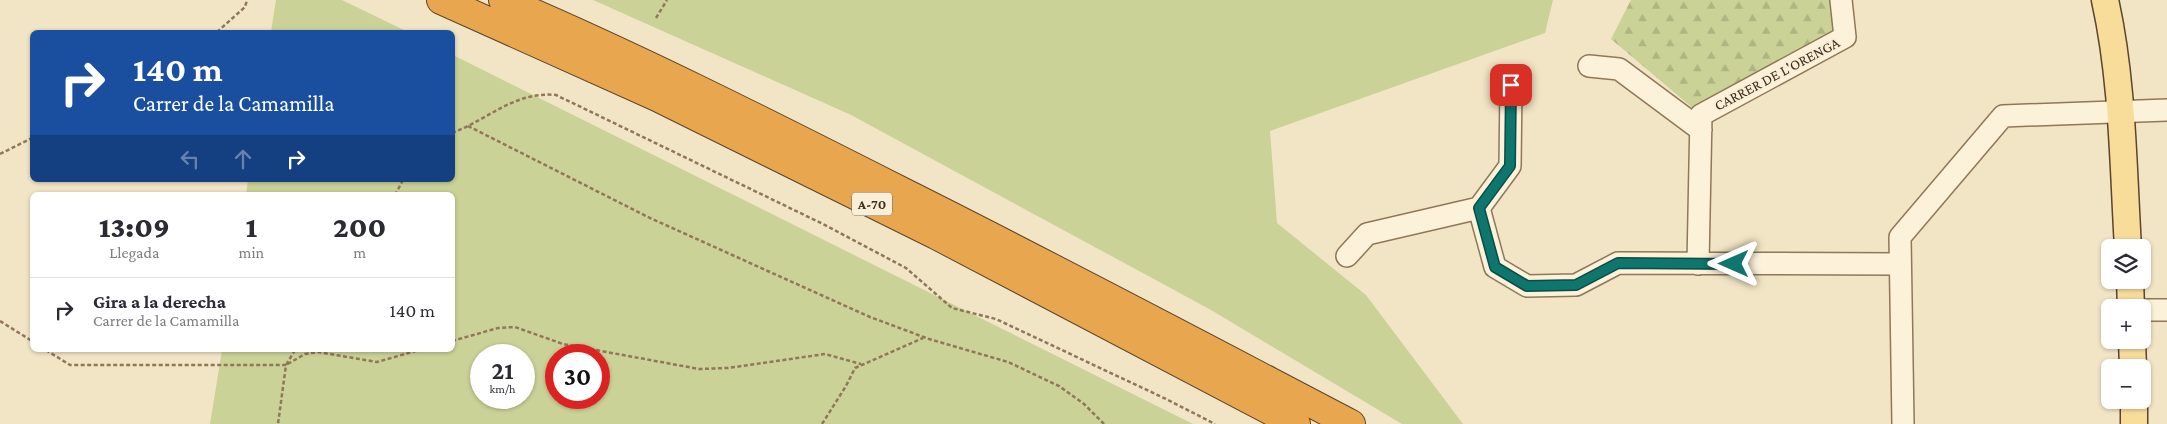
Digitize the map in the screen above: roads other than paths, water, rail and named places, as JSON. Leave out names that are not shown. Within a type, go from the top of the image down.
[{"type":"highway","name":"A-70","points":[[441,0],[657,97],[936,235],[1296,424]]},
{"type":"highway","name":"A-70","points":[[503,0],[643,63],[827,152],[1351,424]]},
{"type":"main road","points":[[2106,0],[2112,31],[2120,111],[2127,239]]},
{"type":"main road","points":[[2134,409],[2134,424]]},
{"type":"street","name":"CARRER DE L'ORENGA","points":[[1698,264],[1701,115],[1845,37],[1841,0]]},
{"type":"street","points":[[1589,66],[1619,69],[1701,130]]},
{"type":"street","points":[[1347,256],[1367,234],[1479,208],[1510,166],[1511,85]]},
{"type":"street","points":[[1903,424],[1900,237],[2003,116],[2167,110]]},
{"type":"street","points":[[1479,208],[1495,267],[1527,286],[1576,285],[1618,263],[1900,264]]},
{"type":"street","points":[[2151,310],[2167,310]]}]
